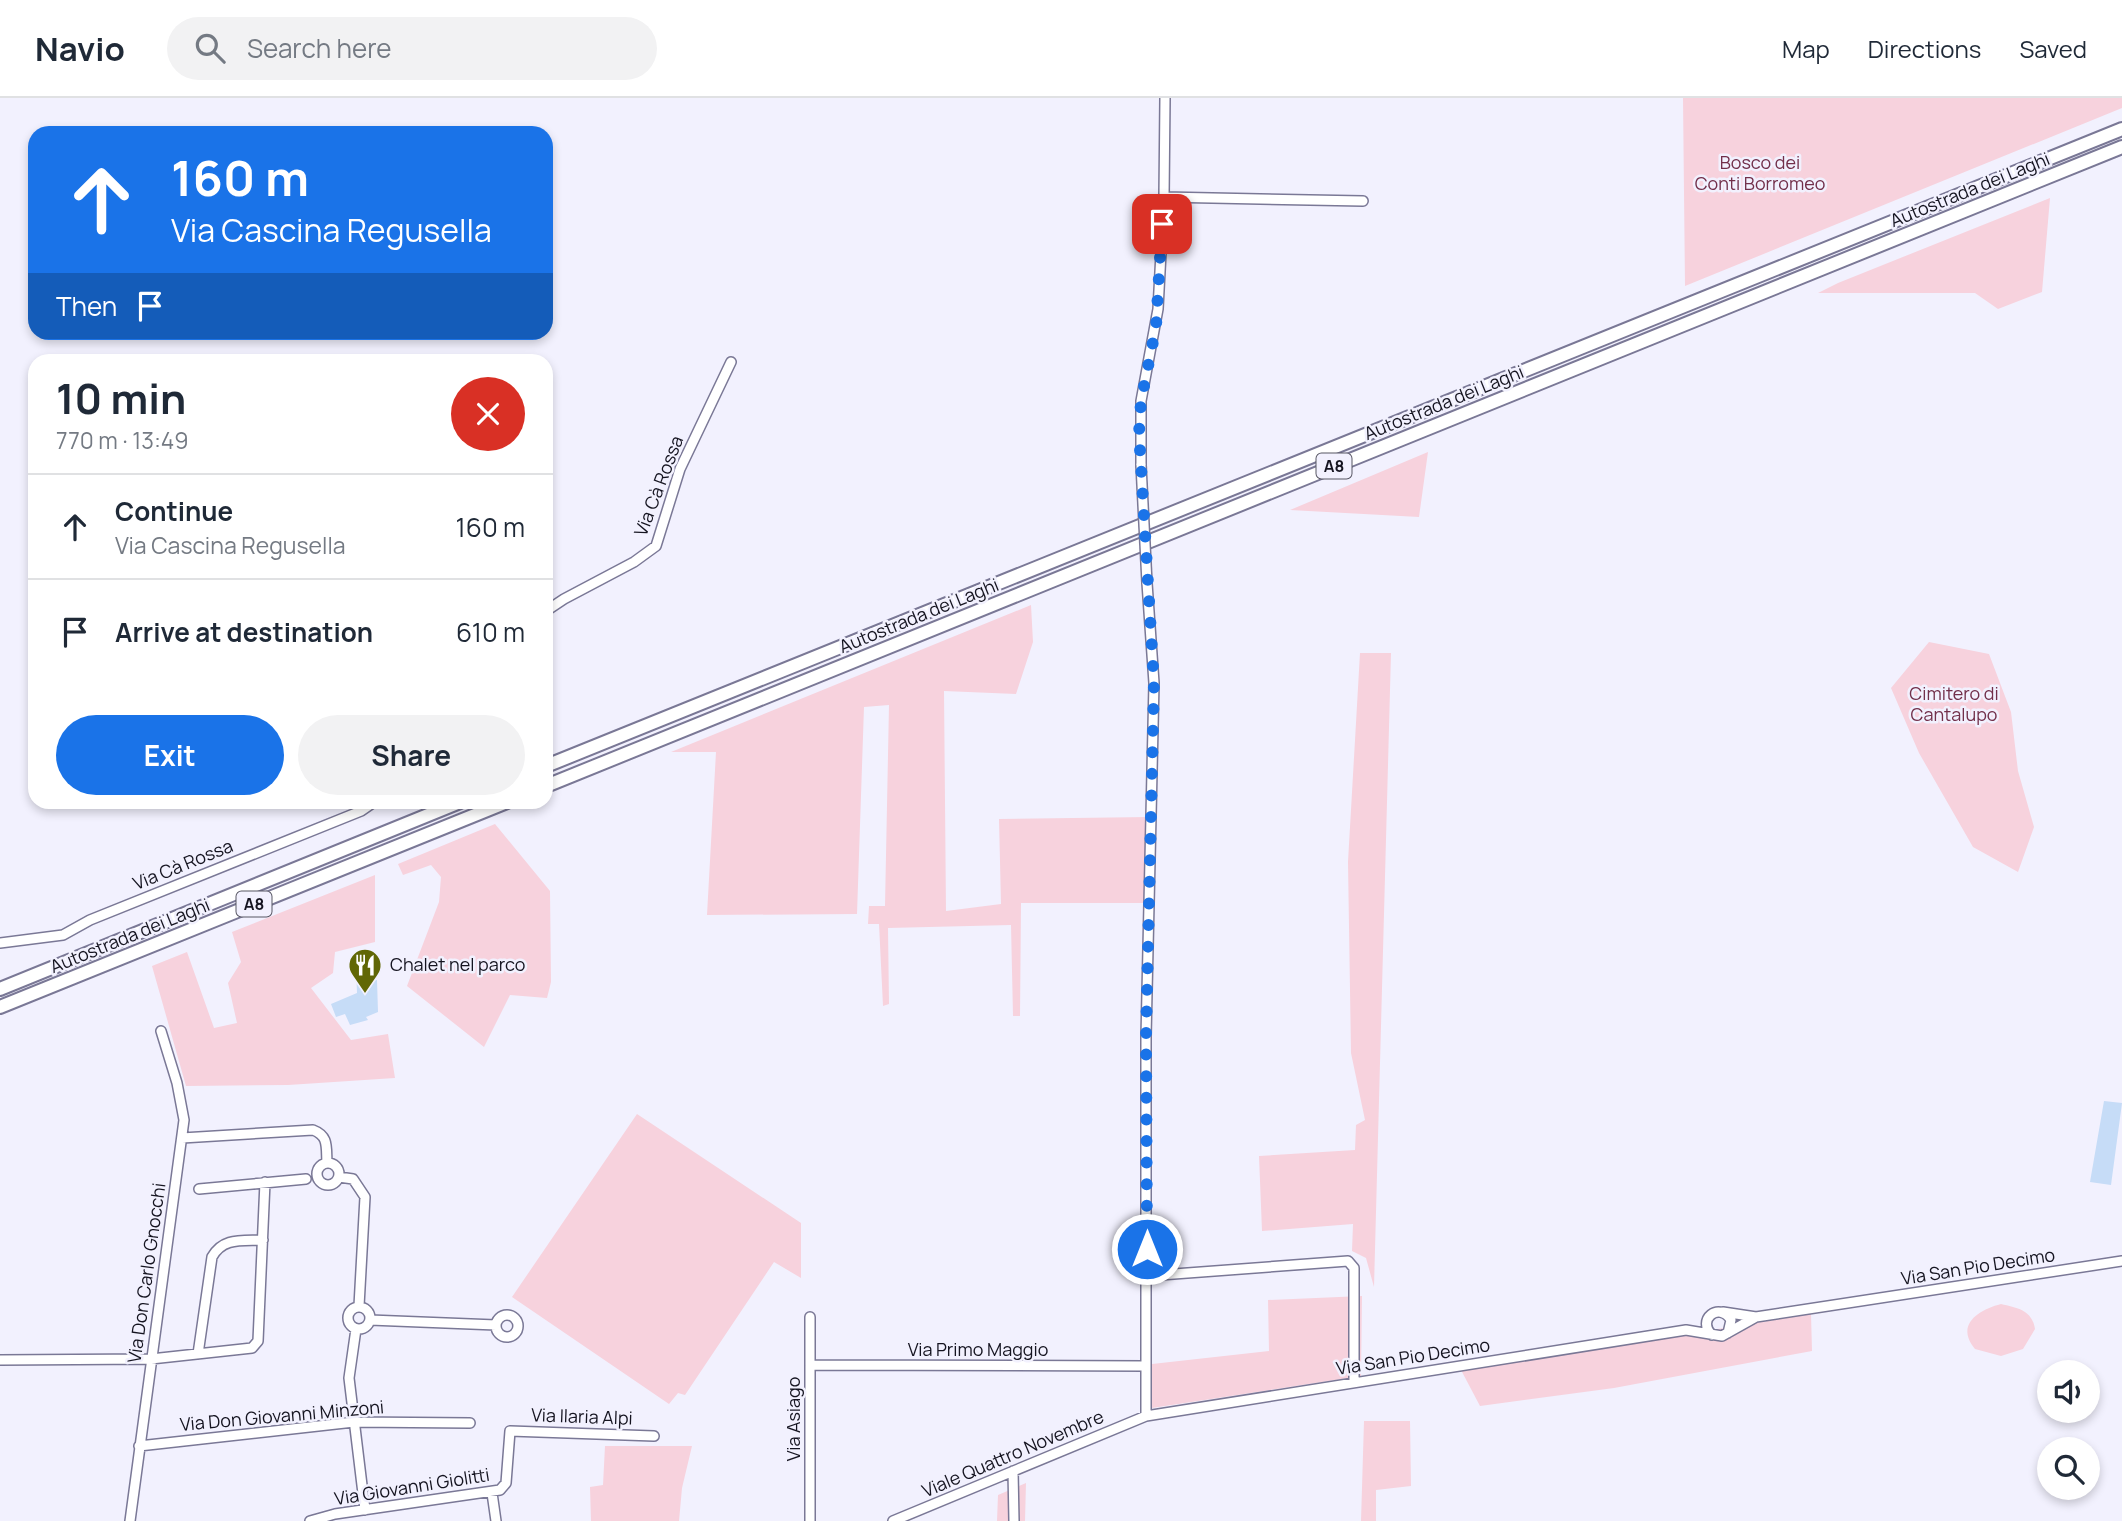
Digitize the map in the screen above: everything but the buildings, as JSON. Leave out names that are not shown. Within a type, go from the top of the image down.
[{"type":"highway","name":"Autostrada dei Laghi","points":[[553,763],[2122,129]]},
{"type":"highway","name":"Autostrada dei Laghi","points":[[553,783],[2122,146]]},
{"type":"highway","name":"Autostrada dei Laghi","points":[[0,989],[443,809]]},
{"type":"highway","name":"Autostrada dei Laghi","points":[[0,1007],[490,809]]},
{"type":"street","points":[[1146,1416],[1146,1037],[1154,683],[1140,465],[1141,401],[1156,327],[1164,197],[1165,98]]},
{"type":"street","points":[[1164,197],[1363,201]]},
{"type":"street","name":"Via Cà Rossa","points":[[553,606],[635,562],[656,546],[680,469],[730,362]]},
{"type":"street","name":"Via Cà Rossa","points":[[0,943],[63,935],[90,920],[363,809]]},
{"type":"street","name":"Via Don Carlo Gnocchi","points":[[130,1521],[184,1121],[177,1083],[161,1031]]},
{"type":"street","points":[[181,1138],[313,1130],[323,1134],[326,1139],[327,1163]]},
{"type":"street","points":[[327,1163],[337,1167],[339,1177]]},
{"type":"street","points":[[327,1163],[318,1170],[317,1177],[321,1183],[332,1185],[339,1177]]},
{"type":"street","points":[[339,1177],[353,1178],[365,1197],[359,1307]]},
{"type":"street","points":[[199,1189],[306,1179]]},
{"type":"street","points":[[0,1360],[151,1359],[252,1348],[258,1341],[265,1182]]},
{"type":"street","points":[[198,1354],[212,1256],[217,1247],[229,1241],[263,1240]]},
{"type":"street","points":[[1147,1276],[1348,1261],[1354,1268],[1354,1382]]},
{"type":"street","name":"Via San Pio Decimo","points":[[1686,1330],[1710,1314],[1723,1312],[1756,1317],[2122,1261]]},
{"type":"street","points":[[359,1307],[367,1309],[370,1320],[367,1326],[356,1329],[350,1325],[348,1318],[352,1309],[359,1307]]},
{"type":"street","points":[[1723,1312],[1731,1320],[1731,1328],[1726,1334]]},
{"type":"street","points":[[1710,1314],[1706,1326],[1714,1336]]},
{"type":"street","name":"Via Asiago","points":[[810,1317],[810,1521]]},
{"type":"street","name":"Via San Pio Decimo","points":[[1146,1416],[1686,1330],[1714,1336],[1726,1334],[1756,1317]]},
{"type":"street","points":[[370,1320],[496,1325]]},
{"type":"street","points":[[356,1329],[349,1378],[365,1510]]},
{"type":"street","name":"Via Primo Maggio","points":[[810,1366],[1145,1366]]},
{"type":"street","name":"Viale Quattro Novembre","points":[[894,1521],[1146,1416]]},
{"type":"street","name":"Via Don Giovanni Minzoni","points":[[139,1446],[354,1422],[470,1423]]},
{"type":"street","name":"Via Giovanni Giolitti","points":[[310,1521],[500,1490],[506,1483],[510,1431]]},
{"type":"street","name":"Via Ilaria Alpi","points":[[510,1431],[654,1436]]},
{"type":"street","points":[[1013,1471],[1014,1521]]},
{"type":"street","points":[[492,1493],[496,1521]]},
{"type":"green space","name":"Bosco dei Conti Borromeo","points":[[1683,98],[2122,98],[2122,108],[1685,286]]},
{"type":"green space","points":[[2050,198],[2042,292],[1998,309],[1975,293],[1818,293],[1838,283]]},
{"type":"green space","points":[[1428,452],[1419,517],[1290,510]]},
{"type":"green space","points":[[1031,605],[1033,642],[1016,694],[944,691],[946,911],[1001,904],[999,819],[1149,817],[1144,903],[1021,903],[1020,1016],[1013,1016],[1011,925],[888,928],[889,1004],[883,1006],[879,924],[868,924],[869,906],[885,906],[889,705],[864,707],[857,914],[707,915],[716,752],[671,752]]},
{"type":"green space","name":"Cimitero di Cantalupo","points":[[1929,642],[1989,654],[2011,712],[2018,771],[2034,827],[2018,872],[1973,847],[1919,753],[1891,688]]},
{"type":"green space","points":[[1360,653],[1391,653],[1374,1287],[1366,1258],[1352,1251],[1353,1224],[1262,1231],[1259,1156],[1355,1150],[1356,1125],[1365,1120],[1351,1053],[1348,862]]},
{"type":"green space","points":[[495,824],[550,891],[551,982],[547,998],[510,995],[484,1047],[407,986],[439,902],[441,877],[431,865],[403,875],[398,864]]},
{"type":"green space","points":[[375,875],[375,942],[335,952],[333,973],[311,988],[351,1040],[388,1034],[395,1078],[288,1085],[186,1086],[152,966],[187,952],[214,1028],[237,1023],[228,983],[241,962],[232,932]]},
{"type":"green space","points":[[637,1114],[801,1223],[801,1278],[774,1262],[685,1395],[678,1393],[669,1404],[512,1297]]},
{"type":"green space","points":[[1362,1296],[1361,1376],[1152,1408],[1152,1364],[1269,1351],[1268,1300]]},
{"type":"green space","points":[[2001,1304],[2027,1314],[2035,1329],[2023,1349],[2001,1356],[1975,1349],[1967,1333],[1968,1326],[1977,1315]]},
{"type":"green space","points":[[1811,1314],[1812,1351],[1614,1388],[1480,1406],[1461,1370]]},
{"type":"green space","points":[[1364,1421],[1410,1421],[1411,1486],[1376,1490],[1376,1521],[1361,1521]]},
{"type":"green space","points":[[605,1446],[692,1446],[682,1488],[679,1521],[591,1521],[590,1487],[603,1485]]},
{"type":"green space","points":[[1026,1483],[1025,1521],[997,1521],[998,1495]]},
{"type":"place","name":"Chalet nel parco","points":[[365,995]]},
{"type":"route","points":[[1147,1249],[1146,1037],[1154,683],[1139,433],[1141,401],[1158,309],[1162,224]]}]
